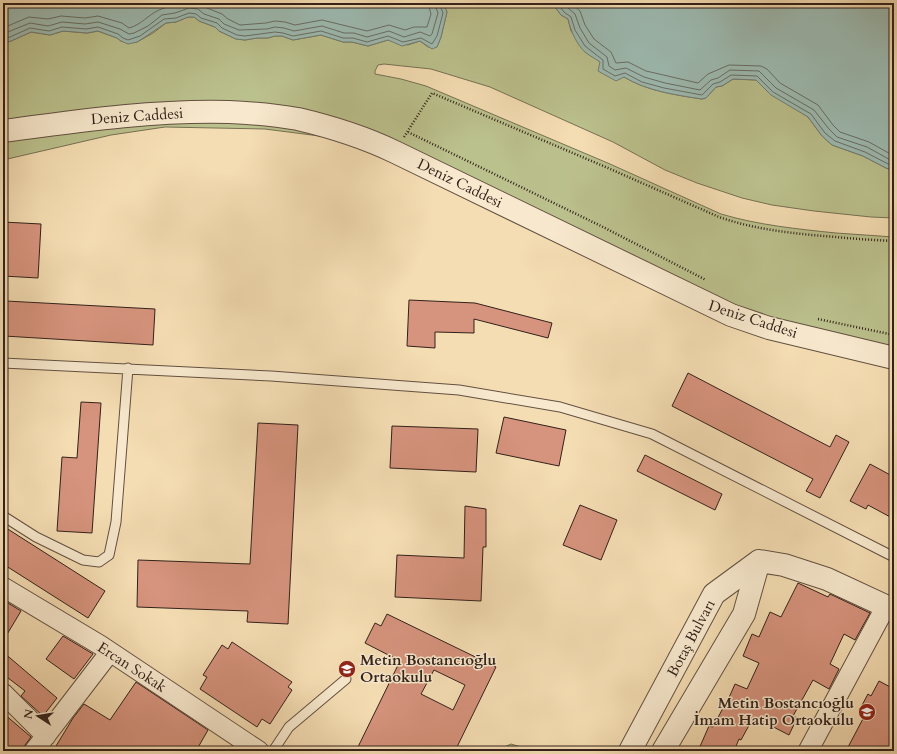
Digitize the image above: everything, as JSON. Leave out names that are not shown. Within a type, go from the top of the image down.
[{"type":"street","name":"Deniz Caddesi","points":[[3,131],[87,120],[163,113],[212,112],[256,113],[296,119],[329,127],[358,136],[395,152],[730,315],[769,328],[894,358]]},
{"type":"street","points":[[759,561],[784,565],[827,579],[890,608],[808,751]]},
{"type":"street","name":"Botaş Bulvarı","points":[[630,751],[714,594],[759,561]]},
{"type":"street","name":"Botaş Bulvarı","points":[[663,751],[744,614],[759,561]]},
{"type":"street","name":"Ercan Sokak","points":[[3,587],[110,652],[260,750]]},
{"type":"street","points":[[34,751],[110,652]]},
{"type":"street","points":[[3,693],[46,736]]},
{"type":"lane","points":[[3,362],[272,376],[459,390],[560,407],[652,434],[894,557]]},
{"type":"lane","points":[[3,516],[36,537],[83,560],[99,562],[109,555],[116,522],[128,368]]},
{"type":"lane","points":[[260,750],[346,679]]},
{"type":"path","points":[[395,152],[432,93],[736,223],[760,228],[814,235],[894,241]]},
{"type":"path","points":[[408,132],[603,227],[706,280]]},
{"type":"path","points":[[812,318],[894,335]]},
{"type":"green space","points":[[443,3],[552,3],[561,15],[568,19],[571,31],[588,54],[593,56],[618,79],[624,77],[652,89],[702,99],[706,98],[716,87],[722,86],[733,79],[756,80],[808,117],[822,136],[832,145],[863,156],[894,171],[894,218],[814,211],[772,205],[742,198],[697,183],[665,170],[613,142],[490,87],[431,69],[384,64],[378,65],[375,71],[375,74],[426,86],[610,164],[721,214],[763,224],[792,228],[894,237],[894,358],[769,328],[390,149],[335,138],[265,129],[165,127],[111,135],[3,160],[3,43],[31,32],[50,35],[63,31],[87,33],[98,31],[121,41],[137,42],[153,33],[166,23],[176,22],[188,17],[194,17],[199,21],[215,27],[219,31],[236,39],[245,40],[282,36],[293,40],[321,35],[343,42],[352,42],[368,46],[388,40],[408,45],[420,41],[428,47],[437,47],[447,12]]},
{"type":"green space","points":[[511,744],[534,751],[498,751]]},
{"type":"water","points":[[3,3],[443,3],[447,12],[437,47],[432,49],[420,41],[402,46],[388,40],[368,46],[352,42],[343,42],[321,35],[293,40],[282,36],[245,40],[236,39],[219,31],[215,27],[199,21],[194,17],[188,17],[176,22],[166,23],[137,42],[128,44],[98,31],[87,33],[63,31],[50,35],[31,32],[3,43]]},
{"type":"water","points":[[552,3],[894,3],[894,171],[863,156],[832,145],[822,136],[808,117],[771,95],[756,80],[733,79],[722,86],[716,87],[706,98],[702,99],[652,89],[624,77],[616,81],[598,71],[600,62],[586,53],[579,46],[574,37],[568,19],[561,15]]},
{"type":"building","points":[[3,222],[41,224],[38,278],[3,276]]},
{"type":"building","points":[[409,300],[475,303],[552,323],[548,338],[474,319],[474,333],[435,332],[435,348],[407,346]]},
{"type":"building","points":[[6,301],[155,309],[153,345],[4,336],[5,321],[3,321],[3,305],[6,305]]},
{"type":"building","points":[[688,373],[830,447],[836,435],[849,442],[820,498],[806,491],[813,479],[672,406]]},
{"type":"building","points":[[81,402],[101,403],[92,533],[57,531],[62,457],[77,458]]},
{"type":"building","points":[[504,417],[566,430],[559,466],[496,453]]},
{"type":"building","points":[[258,423],[298,425],[288,624],[247,622],[248,611],[137,607],[138,560],[250,564]]},
{"type":"building","points":[[392,426],[478,429],[476,472],[390,468]]},
{"type":"building","points":[[645,455],[722,494],[715,510],[637,471]]},
{"type":"building","points":[[870,464],[894,477],[894,519],[868,505],[866,509],[850,501]]},
{"type":"building","points":[[580,505],[617,520],[601,560],[563,545]]},
{"type":"building","points":[[465,506],[486,509],[486,547],[483,547],[481,601],[395,597],[397,555],[464,558]]},
{"type":"building","points":[[3,526],[105,591],[88,618],[3,564]]},
{"type":"building","points":[[798,583],[828,597],[830,594],[870,613],[855,640],[844,634],[830,664],[839,669],[829,689],[813,680],[793,716],[797,718],[789,735],[756,718],[756,720],[753,718],[741,740],[739,739],[734,751],[698,751],[709,726],[713,727],[723,708],[724,709],[735,684],[747,689],[759,663],[743,656],[752,634],[759,637],[770,612],[781,617]]},
{"type":"building","points":[[3,600],[21,611],[3,641]]},
{"type":"building","points":[[387,614],[496,667],[455,751],[356,751],[400,661],[365,643],[375,623],[381,626]],"holes":[[[434,670],[465,685],[453,710],[421,694]]]},
{"type":"building","points":[[63,636],[93,654],[74,679],[46,659]]},
{"type":"building","points":[[232,642],[292,682],[288,687],[292,690],[270,724],[262,719],[257,727],[200,689],[207,677],[203,675],[222,645],[228,649]]},
{"type":"building","points":[[3,652],[57,698],[43,716],[21,696],[25,691],[3,674]]},
{"type":"building","points":[[879,681],[894,689],[894,751],[846,751],[866,713],[860,709],[868,694],[871,696]]},
{"type":"building","points":[[136,682],[208,730],[196,751],[53,751],[73,718],[84,704],[110,720]]},
{"type":"building","points":[[3,713],[31,737],[25,745],[23,751],[3,751]]},
{"type":"place","name":"Metin Bostancıoğlu Ortaokulu","points":[[347,669]]},
{"type":"place","name":"Metin Bostancıoğlu İmam Hatip Ortaokulu","points":[[867,712]]}]
